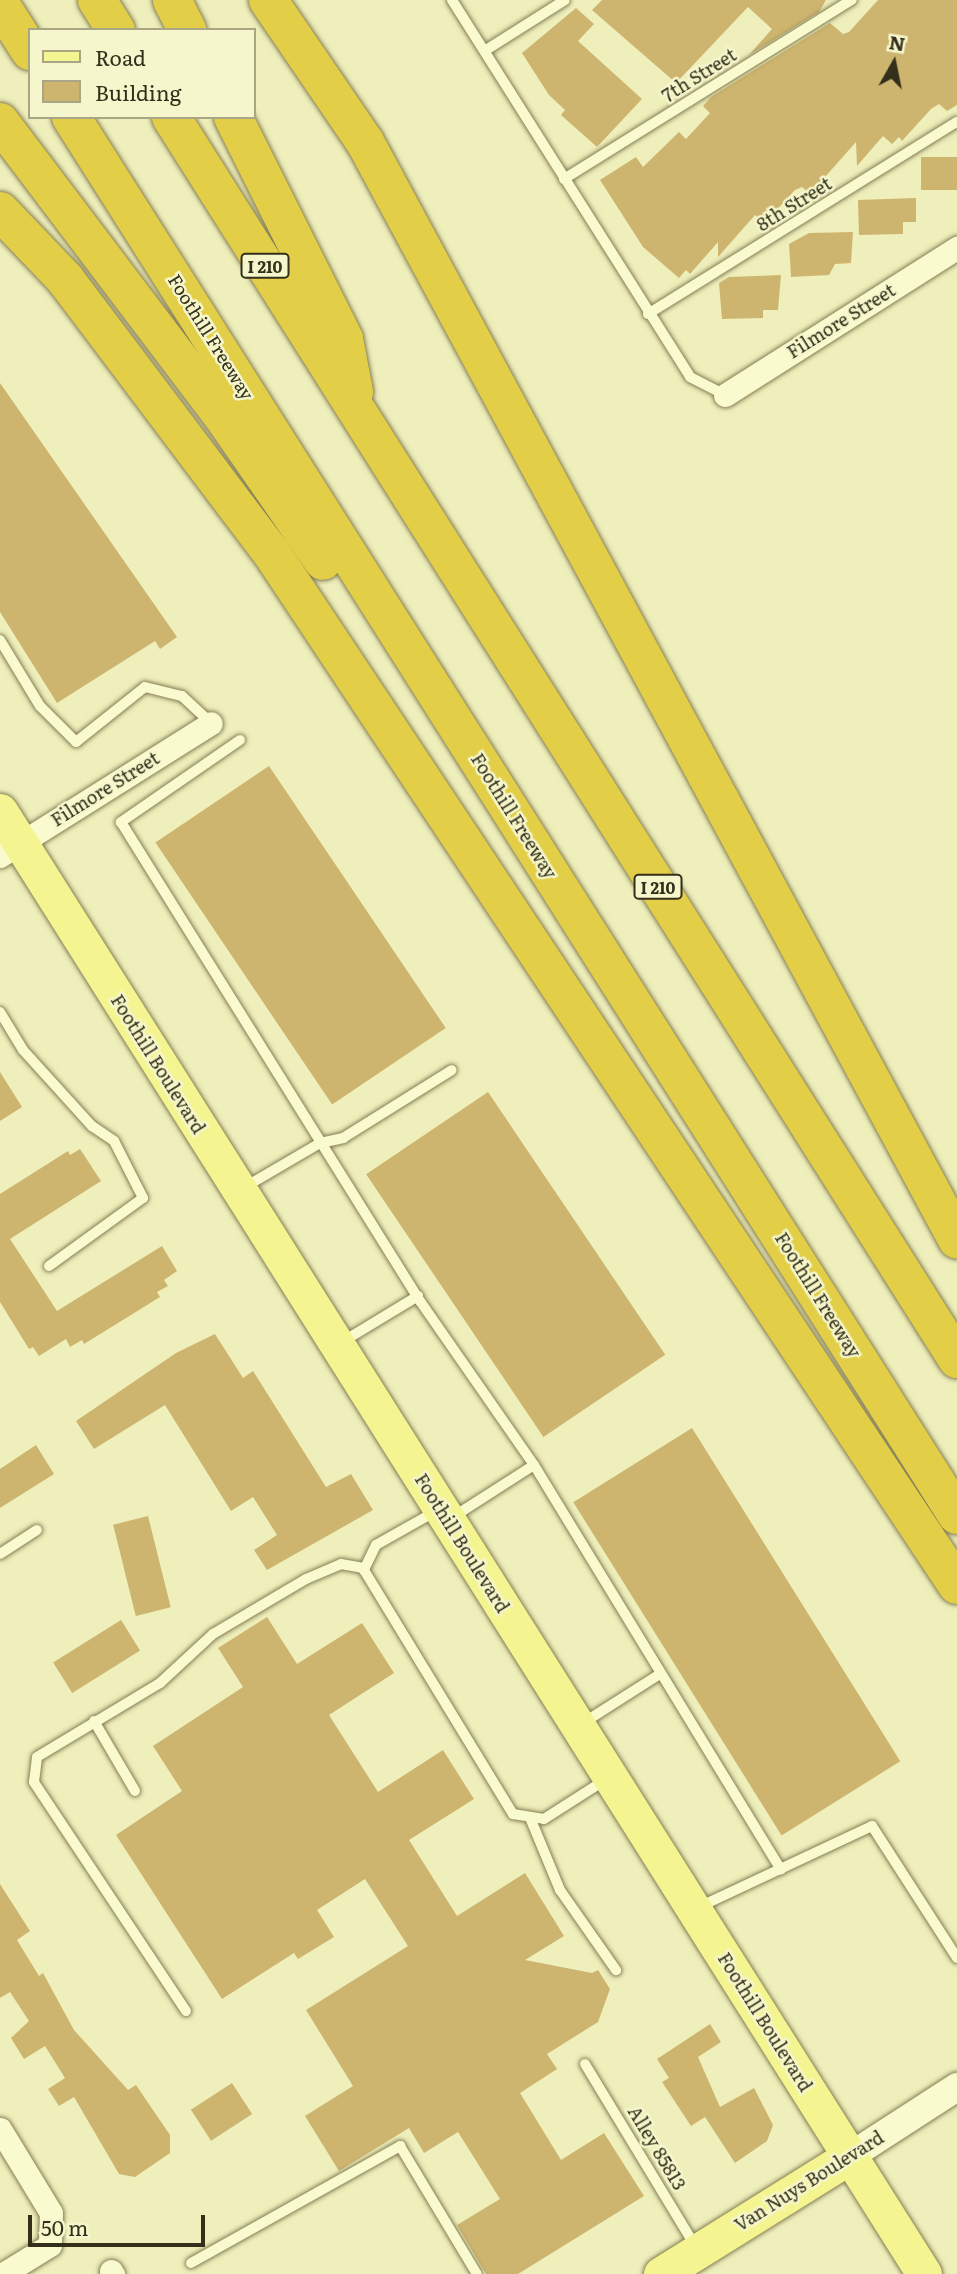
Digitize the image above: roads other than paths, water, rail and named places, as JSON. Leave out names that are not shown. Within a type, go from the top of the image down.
[{"type":"highway","points":[[97,0],[115,28]]},
{"type":"highway","points":[[172,0],[186,28]]},
{"type":"highway","points":[[268,0],[365,142],[957,1239]]},
{"type":"highway","points":[[0,4],[28,48]]},
{"type":"highway","name":"Foothill Freeway","points":[[72,119],[957,1515]]},
{"type":"highway","name":"I 210","points":[[172,119],[957,1359]]},
{"type":"highway","points":[[234,119],[344,339],[358,415]]},
{"type":"highway","points":[[0,121],[226,421],[573,910]]},
{"type":"highway","points":[[0,211],[65,279],[271,552],[957,1585]]},
{"type":"main road","name":"Foothill Boulevard","points":[[0,811],[10,849],[239,1191],[924,2274]]},
{"type":"main road","name":"Van Nuys Boulevard","points":[[661,2274],[849,2157]]},
{"type":"street","name":"Filmore Street","points":[[725,395],[957,248]]},
{"type":"street","name":"Filmore Street","points":[[10,849],[211,723]]},
{"type":"street","name":"Van Nuys Boulevard","points":[[849,2157],[957,2087]]},
{"type":"street","points":[[0,2129],[51,2213],[50,2245],[3,2274]]},
{"type":"lane","points":[[452,0],[690,377],[725,395]]},
{"type":"lane","points":[[486,50],[565,0]]},
{"type":"lane","name":"7th Street","points":[[564,179],[852,0]]},
{"type":"lane","name":"8th Street","points":[[648,314],[957,122]]},
{"type":"lane","points":[[0,640],[40,706],[76,742],[145,687],[182,696],[211,723]]},
{"type":"lane","points":[[240,740],[121,822],[418,1296],[534,1465],[781,1869]]},
{"type":"lane","points":[[1,1017],[23,1050],[92,1126],[114,1141],[143,1198],[49,1266]]},
{"type":"lane","points":[[239,1191],[320,1143],[343,1138],[452,1070]]},
{"type":"lane","points":[[337,1345],[418,1296]]},
{"type":"lane","points":[[364,1568],[376,1545],[444,1515],[534,1465]]},
{"type":"lane","points":[[0,1554],[37,1530]]},
{"type":"lane","points":[[186,2011],[34,1782],[37,1757],[160,1683],[213,1634],[306,1579],[341,1564],[364,1568],[513,1814],[531,1820],[544,1819],[610,1777]]},
{"type":"lane","points":[[578,1726],[660,1674]]},
{"type":"lane","points":[[94,1721],[135,1791]]},
{"type":"lane","points":[[531,1820],[560,1890],[616,1970]]},
{"type":"lane","points":[[694,1909],[872,1826],[957,1958]]},
{"type":"lane","name":"Alley 85813","points":[[585,2064],[699,2251]]},
{"type":"lane","points":[[191,2263],[400,2146],[477,2274]]}]
